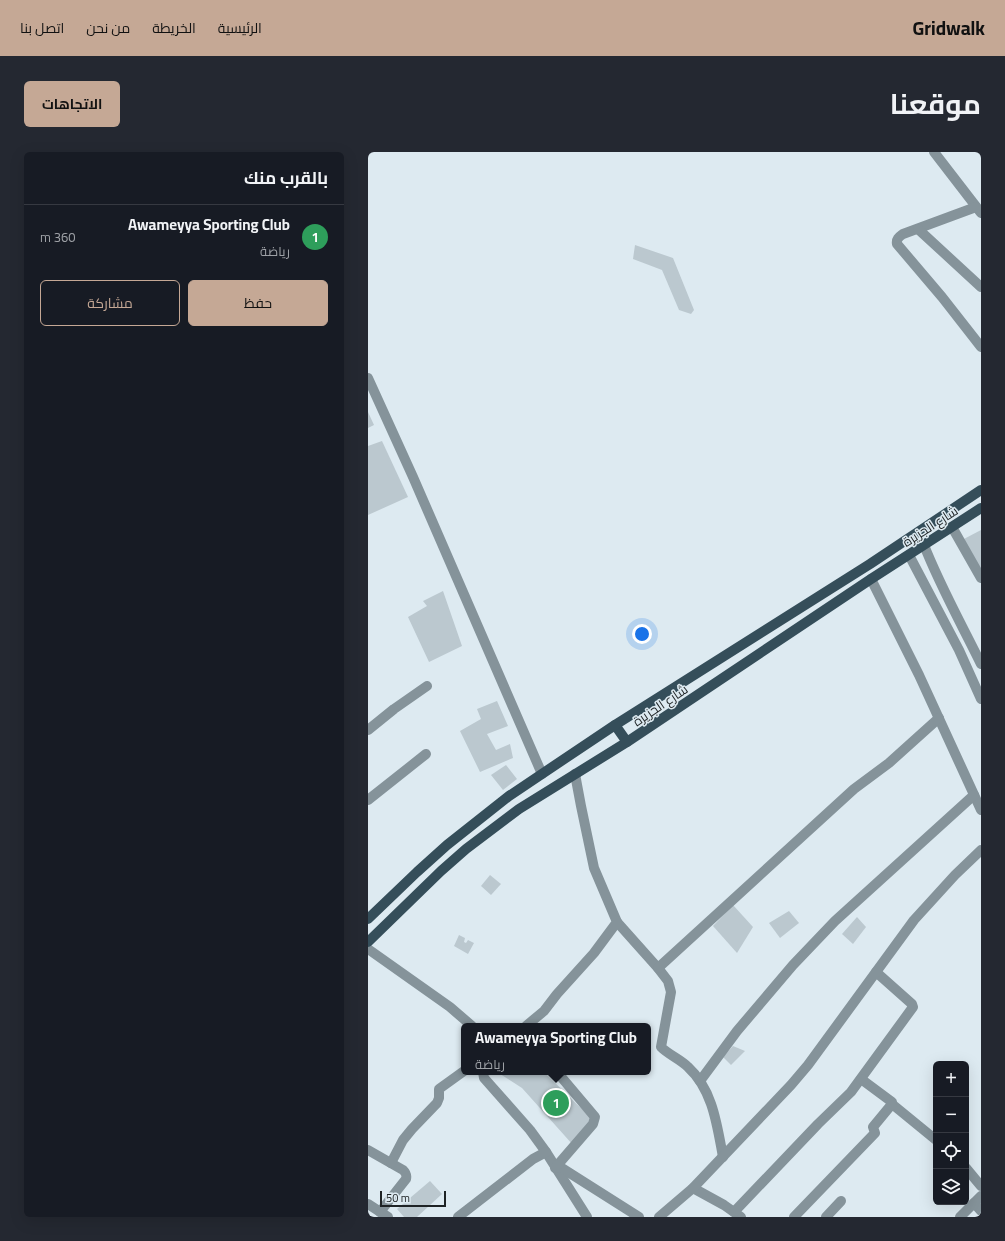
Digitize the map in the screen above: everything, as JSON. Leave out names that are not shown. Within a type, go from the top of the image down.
[{"type":"main road","name":"شارع الجزيرة","points":[[368,919],[446,846],[509,796],[615,725],[870,564],[981,490]]},
{"type":"main road","name":"شارع الجزيرة","points":[[369,938],[466,849],[519,809],[628,742],[871,579],[981,508]]},
{"type":"main road","points":[[870,564],[871,579]]},
{"type":"main road","points":[[857,572],[871,579]]},
{"type":"main road","points":[[615,725],[628,742]]},
{"type":"street","points":[[934,152],[978,210],[903,234],[898,238],[897,244],[942,297],[981,347]]},
{"type":"street","points":[[918,229],[981,287]]},
{"type":"street","points":[[368,378],[414,477],[542,774]]},
{"type":"street","points":[[952,527],[981,578]]},
{"type":"street","points":[[924,545],[935,573],[981,664]]},
{"type":"street","points":[[909,555],[959,650],[981,699]]},
{"type":"street","points":[[871,579],[981,810]]},
{"type":"street","points":[[368,730],[394,709],[427,686]]},
{"type":"street","points":[[658,968],[854,789],[889,763],[938,718]]},
{"type":"street","points":[[368,800],[426,754]]},
{"type":"street","points":[[575,774],[580,806],[594,868],[617,922],[668,981],[671,992],[661,1047],[688,1067],[700,1081],[710,1098],[723,1157]]},
{"type":"street","points":[[700,1081],[737,1031],[793,965],[835,921],[974,795]]},
{"type":"street","points":[[659,1217],[694,1188],[791,1086],[914,920],[955,874],[981,850]]},
{"type":"street","points":[[530,1023],[544,1011],[557,994],[594,953],[617,922]]},
{"type":"street","points":[[368,949],[450,1007],[469,1023]]},
{"type":"street","points":[[694,1188],[738,1214],[818,1124],[851,1092],[913,1005],[876,972]]},
{"type":"street","points":[[391,1163],[403,1140],[437,1103],[439,1098],[439,1089],[461,1073]]},
{"type":"street","points":[[484,1075],[484,1078],[530,1130],[556,1167],[587,1217]]},
{"type":"street","points":[[556,1167],[593,1124],[595,1117],[560,1075]]},
{"type":"street","points":[[861,1079],[892,1102],[892,1104],[933,1138]]},
{"type":"street","points":[[794,1217],[875,1134],[873,1127],[892,1104]]},
{"type":"street","points":[[368,1150],[391,1163],[406,1173],[407,1176],[384,1214],[368,1204]]},
{"type":"street","points":[[458,1217],[533,1159],[546,1152]]},
{"type":"street","points":[[556,1167],[639,1217]]},
{"type":"street","points":[[967,1169],[981,1186]]},
{"type":"street","points":[[960,1217],[978,1200],[981,1211]]},
{"type":"street","points":[[826,1217],[841,1201]]},
{"type":"building","points":[[635,245],[673,258],[694,310],[691,314],[679,310],[662,270],[633,259]]},
{"type":"building","points":[[368,412],[374,425],[368,428]]},
{"type":"building","points":[[382,441],[408,497],[368,515],[368,446]]},
{"type":"building","points":[[981,530],[981,569],[962,540]]},
{"type":"building","points":[[443,591],[462,646],[429,662],[408,617],[427,606],[423,601]]},
{"type":"building","points":[[497,701],[508,726],[487,734],[496,750],[510,744],[513,758],[480,772],[460,731],[481,719],[477,709]]},
{"type":"building","points":[[506,765],[517,779],[503,790],[491,775]]},
{"type":"building","points":[[490,875],[501,884],[491,895],[481,886]]},
{"type":"building","points":[[733,905],[753,927],[737,953],[713,926]]},
{"type":"building","points":[[789,911],[799,923],[780,938],[769,923]]},
{"type":"building","points":[[857,917],[866,927],[853,944],[842,934]]},
{"type":"building","points":[[459,935],[465,938],[464,942],[466,943],[468,940],[474,943],[468,954],[454,946]]},
{"type":"building","points":[[733,1046],[745,1051],[731,1065],[723,1057]]},
{"type":"building","points":[[502,1075],[547,1075],[592,1119],[573,1145],[522,1088]]},
{"type":"building","points":[[430,1181],[442,1194],[417,1217],[404,1217],[397,1209]]},
{"type":"place","name":"Awameyya Sporting Club","points":[[556,1103]]}]
